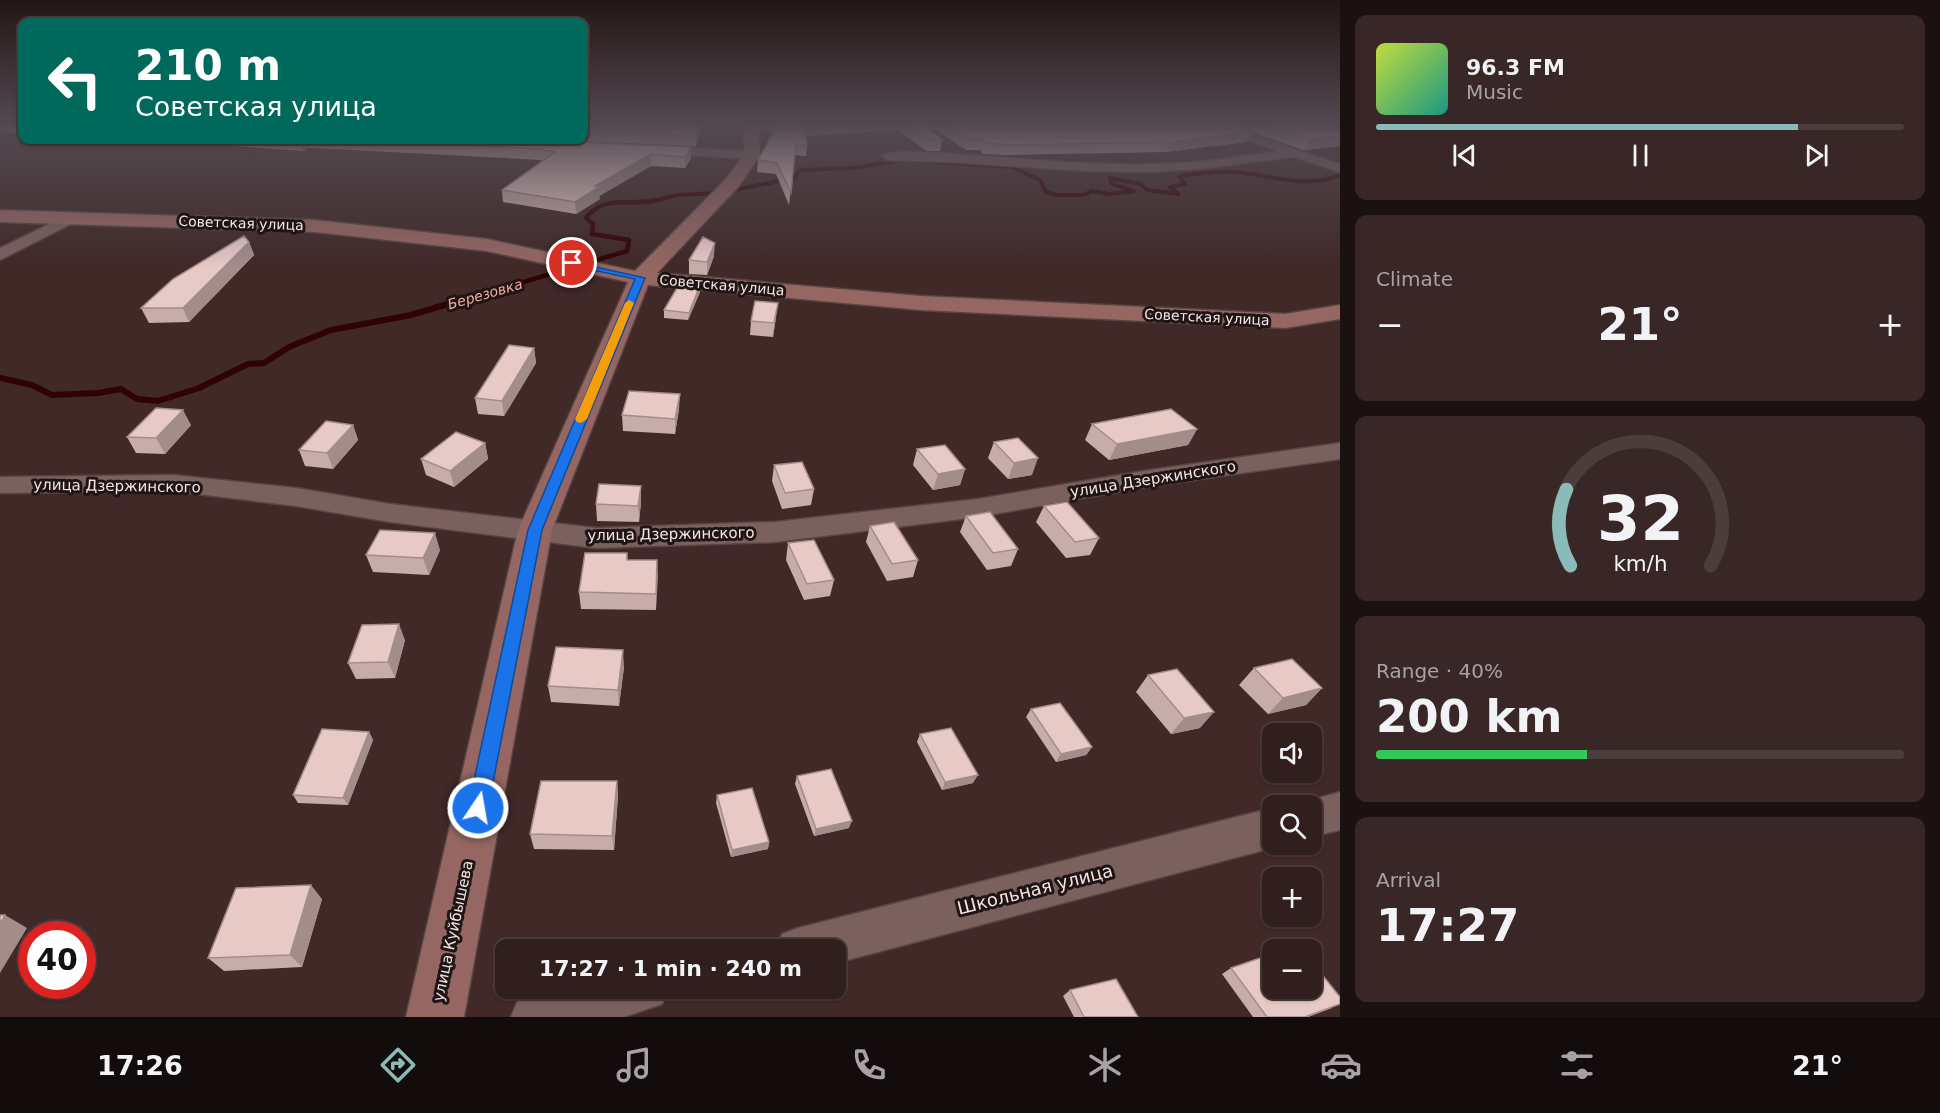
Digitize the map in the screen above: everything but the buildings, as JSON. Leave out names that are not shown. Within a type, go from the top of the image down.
[{"type":"street","name":"улица Куйбышева","points":[[435,1017],[535,530],[640,278],[725,191],[739,172]]},
{"type":"street","name":"Советская улица","points":[[0,216],[315,226],[487,245],[640,278],[921,303],[1285,321],[1340,312]]},
{"type":"street","points":[[0,255],[72,218]]},
{"type":"street","name":"улица Дзержинского","points":[[0,485],[173,483],[296,497],[390,513],[596,538],[775,532],[978,508],[1144,479],[1340,451]]},
{"type":"street","points":[[1322,815],[1340,811]]},
{"type":"street","name":"Школьная улица","points":[[841,939],[1262,831]]},
{"type":"street","points":[[535,1017],[604,999]]},
{"type":"waterway","name":"Березовка","points":[[650,202],[677,195],[719,193],[794,178],[799,172]]},
{"type":"waterway","name":"Березовка","points":[[1024,172],[1040,180],[1046,192],[1057,195],[1083,195],[1092,191],[1110,194],[1134,191],[1112,184],[1110,178],[1140,184],[1147,190],[1178,194],[1170,187],[1185,184],[1179,177],[1210,172]]},
{"type":"waterway","name":"Березовка","points":[[1238,172],[1300,181],[1327,179],[1340,175]]},
{"type":"waterway","name":"Березовка","points":[[618,202],[656,200]]},
{"type":"waterway","name":"Березовка","points":[[470,298],[627,251],[629,240],[592,234],[593,224],[586,218],[594,210],[618,202]]},
{"type":"waterway","name":"Березовка","points":[[0,378],[32,385],[52,395],[98,393],[121,389],[137,399],[158,401],[199,388],[248,364],[264,363],[289,347],[331,330],[411,315],[475,296]]},
{"type":"slow traffic","points":[[581,419],[629,303]]},
{"type":"route","points":[[478,808],[535,530],[640,278],[572,263]]}]
